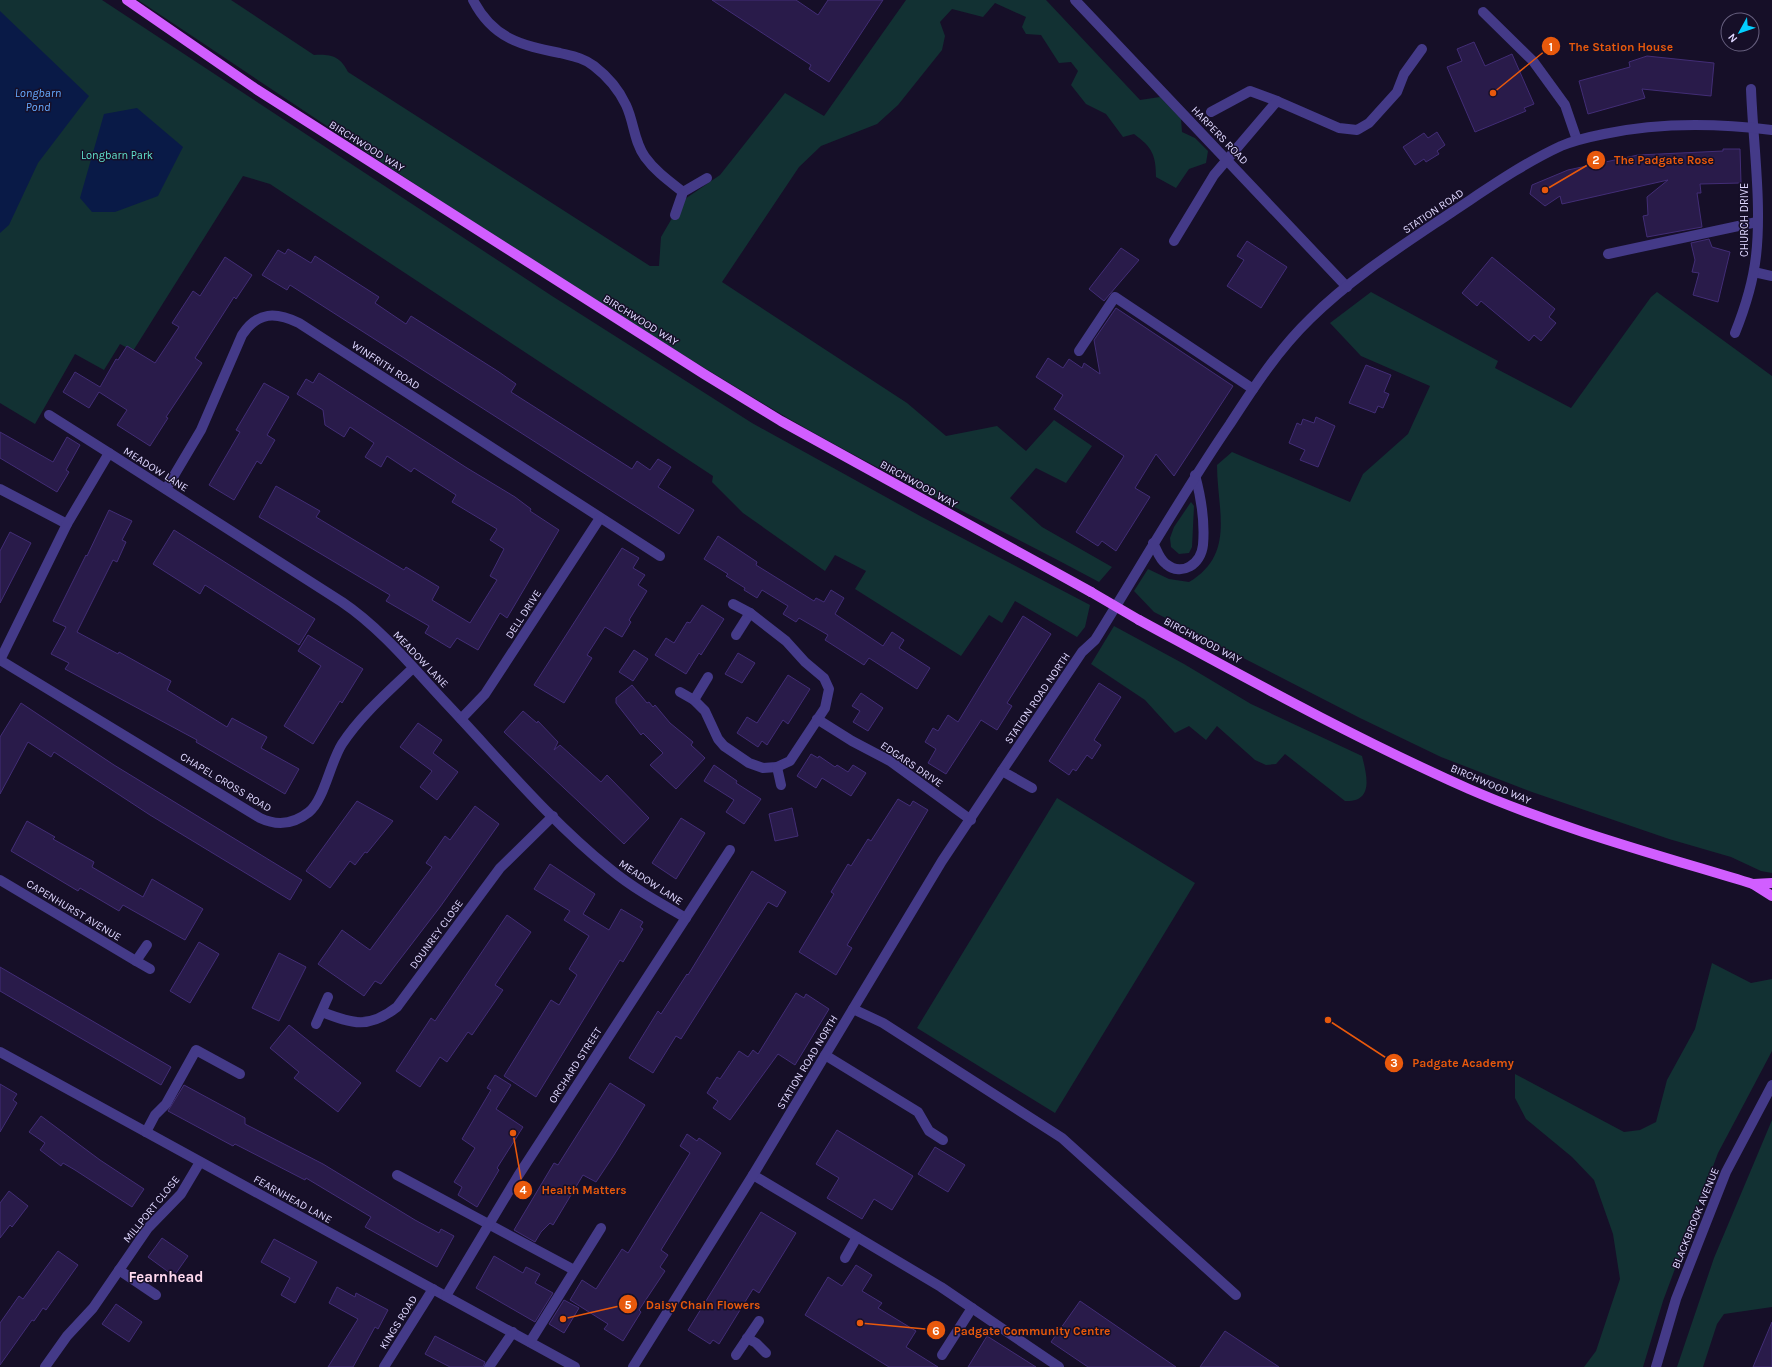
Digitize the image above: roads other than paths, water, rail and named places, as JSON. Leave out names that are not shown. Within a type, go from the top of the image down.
[{"type":"main road","name":"BIRCHWOOD WAY","points":[[127,0],[256,89],[704,374],[781,421],[1139,620],[1333,725],[1470,789],[1566,827],[1753,884],[1772,896]]},
{"type":"main road","name":"BIRCHWOOD WAY","points":[[1753,884],[1772,883]]},
{"type":"street","points":[[473,0],[490,24],[508,39],[535,48],[577,57],[592,64],[606,76],[627,106],[636,139],[644,156],[659,173],[683,192]]},
{"type":"street","name":"HARPERS ROAD","points":[[1075,0],[1346,286]]},
{"type":"street","points":[[1483,12],[1533,62],[1565,105],[1577,140]]},
{"type":"street","points":[[1211,112],[1250,91],[1339,128],[1357,130],[1369,123],[1397,92],[1404,74],[1422,49]]},
{"type":"street","name":"CHURCH DRIVE","points":[[1735,333],[1745,305],[1754,272],[1758,222],[1750,89]]},
{"type":"street","points":[[1174,241],[1214,175],[1277,101]]},
{"type":"street","name":"STATION ROAD","points":[[1135,575],[1195,475],[1274,360],[1308,321],[1346,286],[1418,235],[1518,169],[1561,146],[1577,140],[1635,128],[1687,125],[1772,130]]},
{"type":"street","points":[[675,215],[683,192],[707,178]]},
{"type":"street","points":[[1608,254],[1758,222]]},
{"type":"street","points":[[1754,272],[1772,276]]},
{"type":"street","points":[[1079,351],[1115,297],[1253,389]]},
{"type":"street","name":"WINFRITH ROAD","points":[[166,489],[201,430],[242,335],[252,323],[259,318],[273,315],[300,323],[660,556]]},
{"type":"street","name":"MEADOW LANE","points":[[49,415],[353,610],[373,627],[413,668],[552,816],[611,870],[686,918]]},
{"type":"street","name":"MEADOW LANE","points":[[0,660],[67,524],[108,453]]},
{"type":"street","points":[[1153,543],[1161,559],[1173,568],[1180,570],[1187,569],[1197,560],[1203,545],[1202,500],[1195,475]]},
{"type":"street","points":[[0,489],[67,524]]},
{"type":"street","name":"DELL DRIVE","points":[[461,719],[485,694],[600,518]]},
{"type":"street","name":"STATION ROAD NORTH","points":[[633,1367],[753,1175],[942,861],[971,820],[1082,652],[1094,640],[1135,575]]},
{"type":"street","points":[[680,692],[694,700],[705,711],[718,739],[731,752],[763,768],[777,767],[790,761],[817,719],[827,702],[827,683],[786,641],[750,613],[734,604]]},
{"type":"street","points":[[736,635],[750,613]]},
{"type":"street","name":"CHAPEL CROSS ROAD","points":[[0,660],[260,818],[278,824],[296,820],[310,811],[320,796],[329,770],[342,745],[369,712],[413,668]]},
{"type":"street","points":[[694,700],[708,677]]},
{"type":"street","name":"EDGARS DRIVE","points":[[817,719],[852,741],[890,761],[971,820]]},
{"type":"street","points":[[777,767],[781,785]]},
{"type":"street","points":[[1002,771],[1032,788]]},
{"type":"street","name":"DOUNREY CLOSE","points":[[322,1012],[344,1021],[366,1023],[378,1020],[398,1007],[500,868],[552,816]]},
{"type":"street","name":"ORCHARD STREET","points":[[446,1296],[488,1224],[591,1062],[730,850]]},
{"type":"street","name":"CAPENHURST AVENUE","points":[[0,880],[150,969]]},
{"type":"street","points":[[136,961],[147,945]]},
{"type":"street","points":[[316,1024],[328,998]]},
{"type":"street","points":[[853,1009],[883,1023],[1062,1138],[1236,1295]]},
{"type":"street","points":[[146,1132],[154,1115],[166,1104],[196,1050],[240,1074]]},
{"type":"street","name":"FEARNHEAD LANE","points":[[0,1052],[575,1367]]},
{"type":"street","points":[[825,1055],[918,1112],[929,1131],[943,1140]]},
{"type":"street","name":"BLACKBROOK AVENUE","points":[[1656,1367],[1676,1299],[1726,1172],[1772,1085]]},
{"type":"street","name":"MILLPORT CLOSE","points":[[45,1367],[67,1336],[93,1308],[148,1228],[181,1194],[200,1162]]},
{"type":"street","points":[[397,1175],[574,1270]]},
{"type":"street","points":[[753,1175],[941,1287],[1059,1367]]},
{"type":"street","points":[[530,1342],[601,1228]]},
{"type":"street","points":[[845,1258],[857,1237]]},
{"type":"street","points":[[119,1270],[156,1295]]},
{"type":"street","name":"KINGS ROAD","points":[[384,1367],[433,1289]]},
{"type":"street","points":[[942,1355],[972,1308]]},
{"type":"street","points":[[736,1355],[759,1320]]},
{"type":"street","points":[[489,1367],[513,1332]]},
{"type":"street","points":[[747,1338],[766,1353]]},
{"type":"water","name":"Longbarn Pond","points":[[0,11],[89,96],[38,163],[9,225],[0,233]]},
{"type":"water","points":[[137,108],[183,147],[158,196],[115,212],[92,212],[80,198],[104,114]]},
{"type":"place","name":"The Station House","points":[[1493,93]]},
{"type":"place","name":"The Padgate Rose","points":[[1545,190]]},
{"type":"place","name":"Padgate Academy","points":[[1328,1020]]},
{"type":"place","name":"Health Matters","points":[[513,1133]]},
{"type":"place","name":"Daisy Chain Flowers","points":[[563,1319]]},
{"type":"place","name":"Padgate Community Centre","points":[[860,1323]]},
{"type":"district","name":"Fearnhead","points":[[166,1277]]},
{"type":"park label","name":"Longbarn Park","points":[[117,155]]}]
